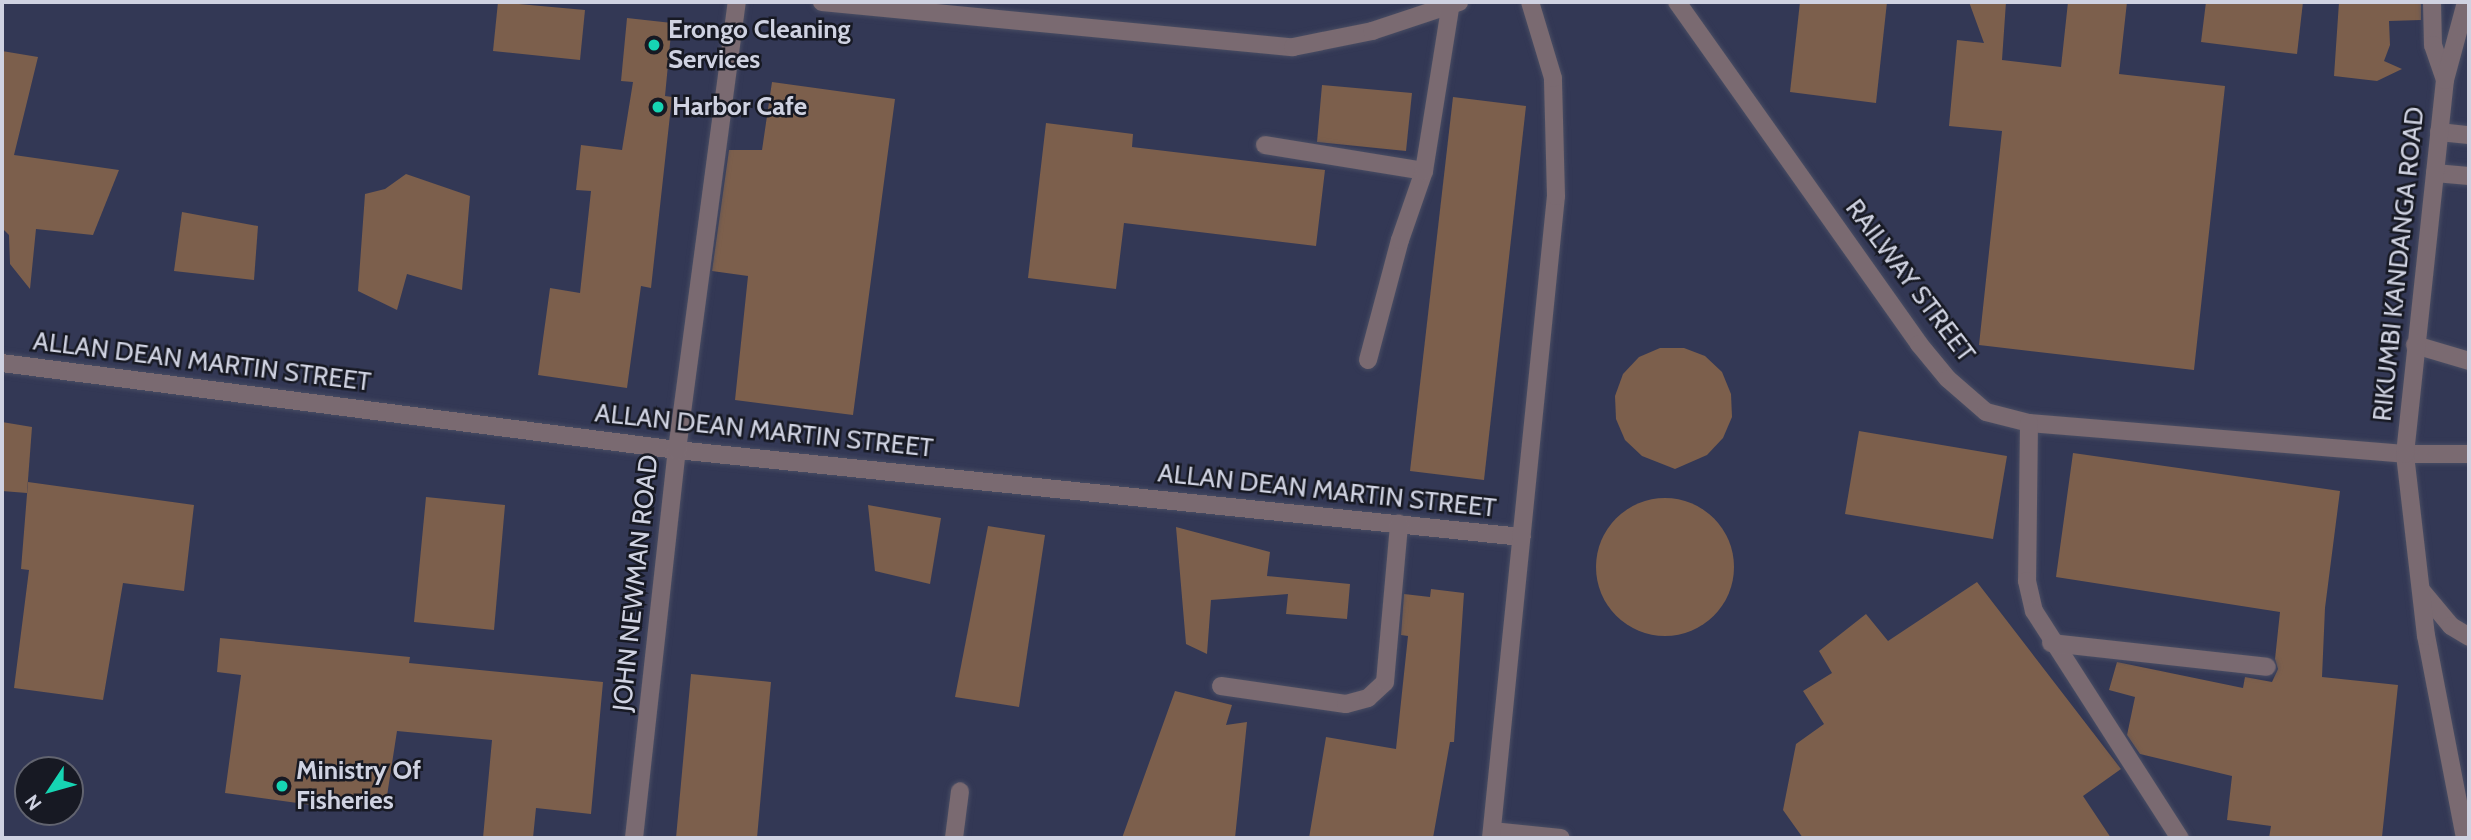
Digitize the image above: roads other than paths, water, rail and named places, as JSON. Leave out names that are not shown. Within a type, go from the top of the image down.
[{"type":"street","name":"JOHN NEWMAN ROAD","points":[[634,838],[677,450],[737,2]]},
{"type":"street","points":[[822,2],[1293,47],[1372,31],[1454,5],[1424,171],[1396,253],[1368,360]]},
{"type":"street","points":[[1530,2],[1553,78],[1556,196],[1492,835],[1562,838]]},
{"type":"street","name":"RAILWAY STREET","points":[[1677,2],[1926,353],[1986,412],[2029,423],[2405,454],[2469,454]]},
{"type":"street","name":"RIKUMBI KANDANGA ROAD","points":[[2432,2],[2433,46],[2445,80]]},
{"type":"street","name":"RIKUMBI KANDANGA ROAD","points":[[2465,838],[2426,636],[2405,454],[2445,80],[2466,2]]},
{"type":"street","points":[[2439,132],[2469,135]]},
{"type":"street","points":[[1265,145],[1424,171]]},
{"type":"street","points":[[2435,173],[2469,176]]},
{"type":"street","points":[[2415,345],[2469,361]]},
{"type":"street","name":"ALLAN DEAN MARTIN STREET","points":[[2,363],[677,450],[1522,537]]},
{"type":"street","points":[[2029,423],[2027,582],[2034,611],[2051,643],[2180,838]]},
{"type":"street","points":[[1221,686],[1346,705],[1368,698],[1385,682],[1399,524]]},
{"type":"street","points":[[2421,590],[2451,626],[2469,637]]},
{"type":"street","points":[[2051,643],[2267,667]]},
{"type":"street","points":[[954,838],[960,791]]},
{"type":"place","name":"Erongo Cleaning Services","points":[[654,45]]},
{"type":"place","name":"Harbor Cafe","points":[[658,107]]},
{"type":"place","name":"Ministry Of Fisheries","points":[[282,786]]}]
